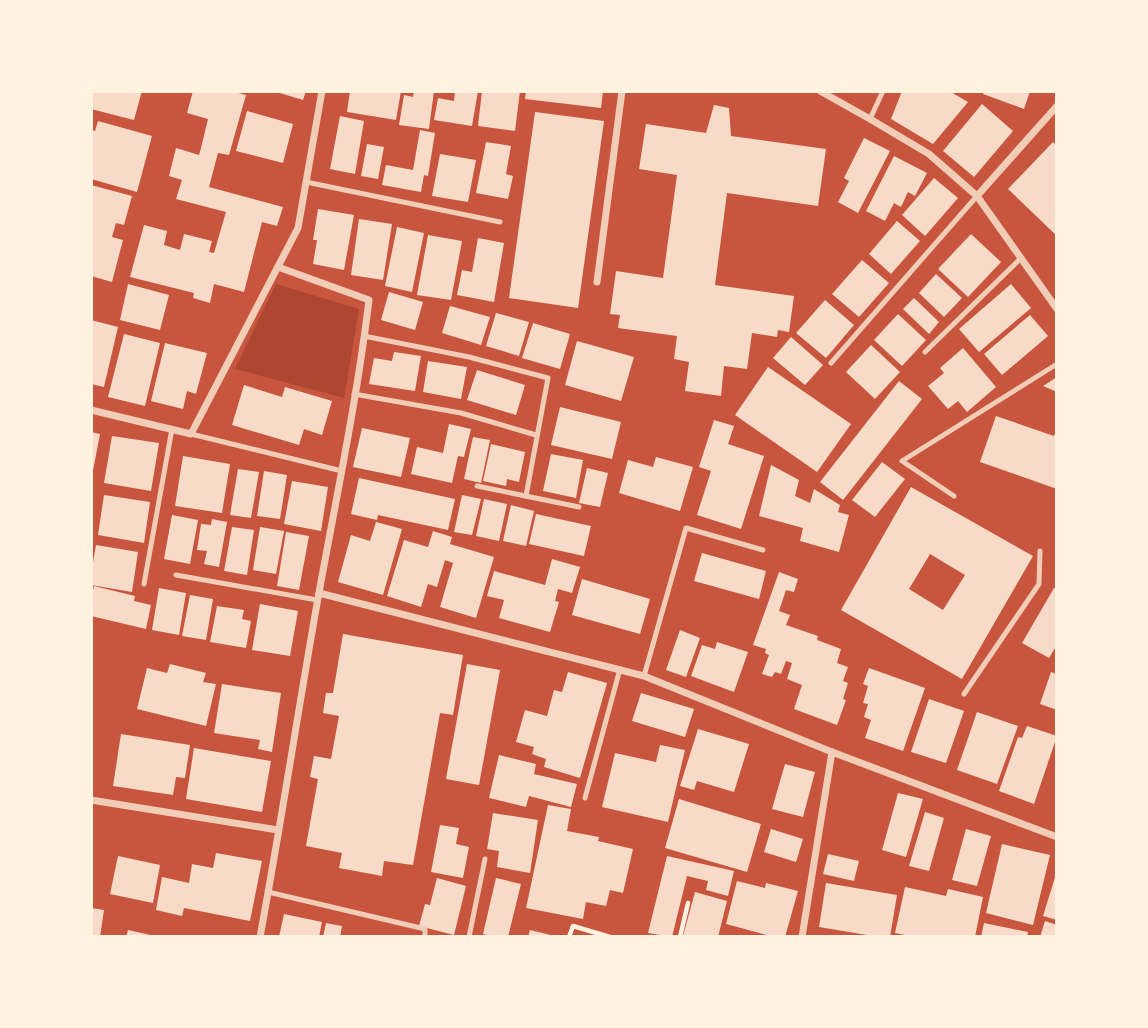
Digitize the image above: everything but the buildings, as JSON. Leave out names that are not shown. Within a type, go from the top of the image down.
[{"type":"street","points":[[91,410],[191,434],[299,228],[322,91]]},
{"type":"street","points":[[597,282],[622,91]]},
{"type":"street","points":[[820,91],[929,154],[977,196],[1057,309]]},
{"type":"street","points":[[977,196],[1057,106]]},
{"type":"street","points":[[260,937],[342,471],[369,300],[278,267]]},
{"type":"street","points":[[318,597],[644,676],[832,752],[1057,836]]},
{"type":"street","points":[[802,937],[832,752]]},
{"type":"street","points":[[91,800],[278,830]]},
{"type":"lane","points":[[870,118],[883,91]]},
{"type":"lane","points":[[306,182],[500,222]]},
{"type":"lane","points":[[831,363],[977,196]]},
{"type":"lane","points":[[925,352],[1021,258]]},
{"type":"lane","points":[[364,336],[469,356],[548,378],[526,496]]},
{"type":"lane","points":[[954,496],[902,461],[1057,365]]},
{"type":"lane","points":[[354,394],[461,413],[536,435]]},
{"type":"lane","points":[[144,584],[172,429]]},
{"type":"lane","points":[[191,434],[342,471]]},
{"type":"lane","points":[[477,486],[579,507]]},
{"type":"lane","points":[[644,676],[686,528],[763,550]]},
{"type":"lane","points":[[964,694],[1040,584],[1040,551]]},
{"type":"lane","points":[[176,575],[318,597]]},
{"type":"lane","points":[[584,798],[620,669]]},
{"type":"lane","points":[[469,937],[485,859]]},
{"type":"lane","points":[[268,892],[425,929],[425,937]]},
{"type":"path","points":[[680,937],[688,903]]},
{"type":"path","points":[[569,937],[573,926],[610,937]]},
{"type":"shaded area","points":[[276,284],[359,309],[344,398],[235,369]]}]
